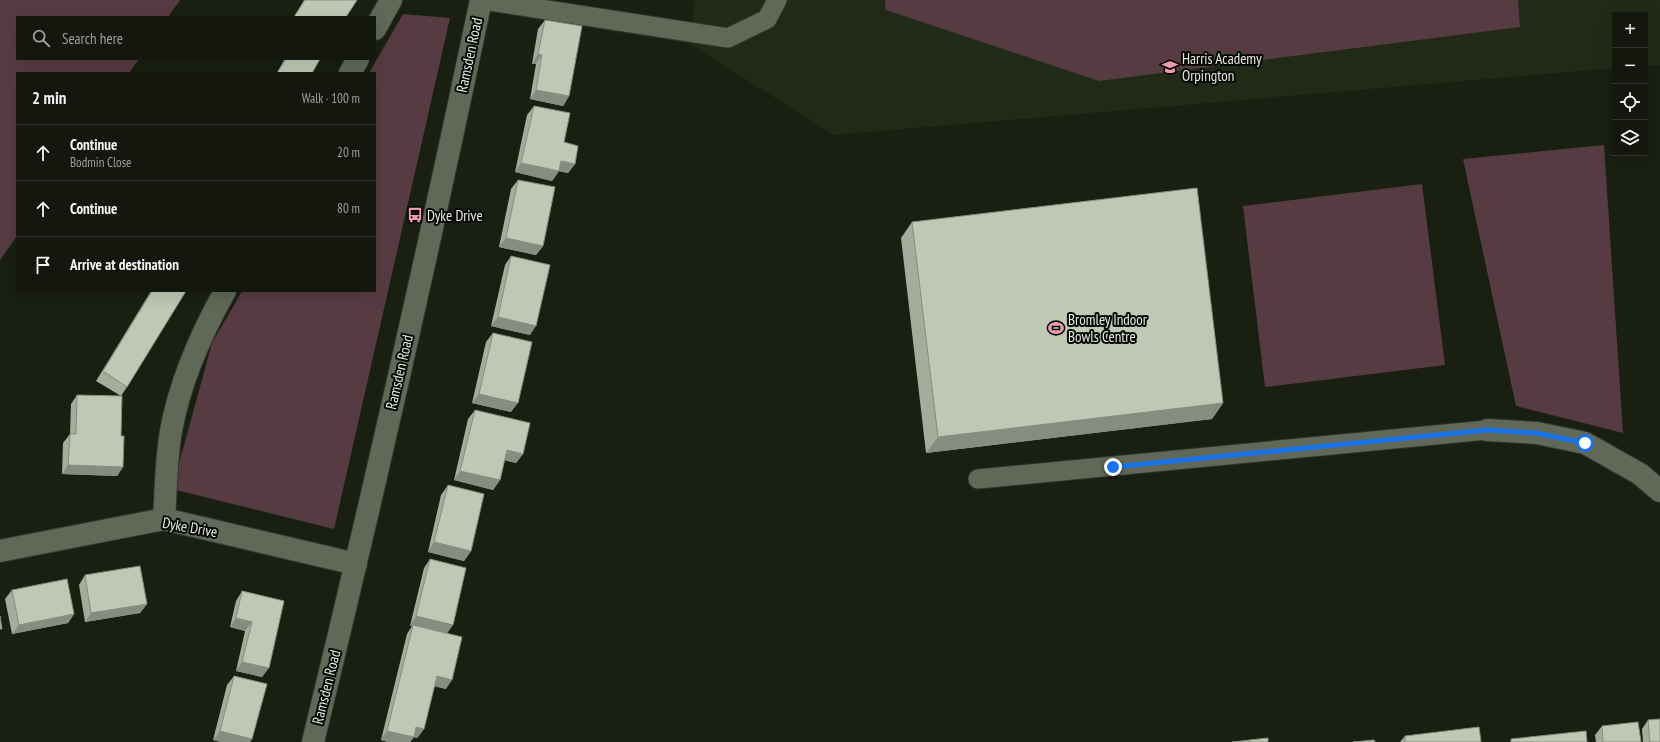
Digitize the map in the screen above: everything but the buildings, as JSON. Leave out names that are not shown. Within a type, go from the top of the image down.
[{"type":"street","points":[[376,27],[392,0]]},
{"type":"street","name":"Ramsden Road","points":[[313,742],[356,564],[482,0]]},
{"type":"street","points":[[351,72],[357,60]]},
{"type":"street","points":[[164,519],[171,431],[186,374],[210,318],[224,292]]},
{"type":"street","points":[[1487,430],[1536,433],[1585,443],[1640,474],[1660,491]]},
{"type":"street","name":"Dyke Drive","points":[[0,551],[164,519],[356,564]]},
{"type":"lane","points":[[482,0],[728,38],[767,19],[777,0]]},
{"type":"lane","points":[[978,479],[1487,430]]},
{"type":"shaded area","points":[[0,0],[180,0],[169,16],[16,16],[16,60],[138,60],[130,72],[16,72],[16,237],[0,260]]},
{"type":"shaded area","name":"Harris Academy Orpington","points":[[515,0],[692,24],[695,0],[1660,0],[1660,65],[1648,66],[1648,12],[1612,12],[1612,68],[834,135],[688,43],[512,16]]},
{"type":"shaded area","points":[[885,0],[1518,0],[1520,27],[1099,81],[886,10]]},
{"type":"shaded area","points":[[403,14],[450,18],[334,529],[172,489],[212,343],[241,292],[376,292],[376,72],[370,72]]},
{"type":"shaded area","points":[[1604,145],[1623,433],[1516,406],[1463,159]]},
{"type":"shaded area","points":[[1422,184],[1445,365],[1265,387],[1243,206]]},
{"type":"place","name":"Harris Academy Orpington","points":[[1170,67]]},
{"type":"place","name":"Dyke Drive","points":[[415,215]]},
{"type":"place","name":"Bromley Indoor Bowls Centre","points":[[1056,328]]},
{"type":"route","points":[[1113,467],[1161,461],[1487,430],[1536,433],[1585,443]]}]
